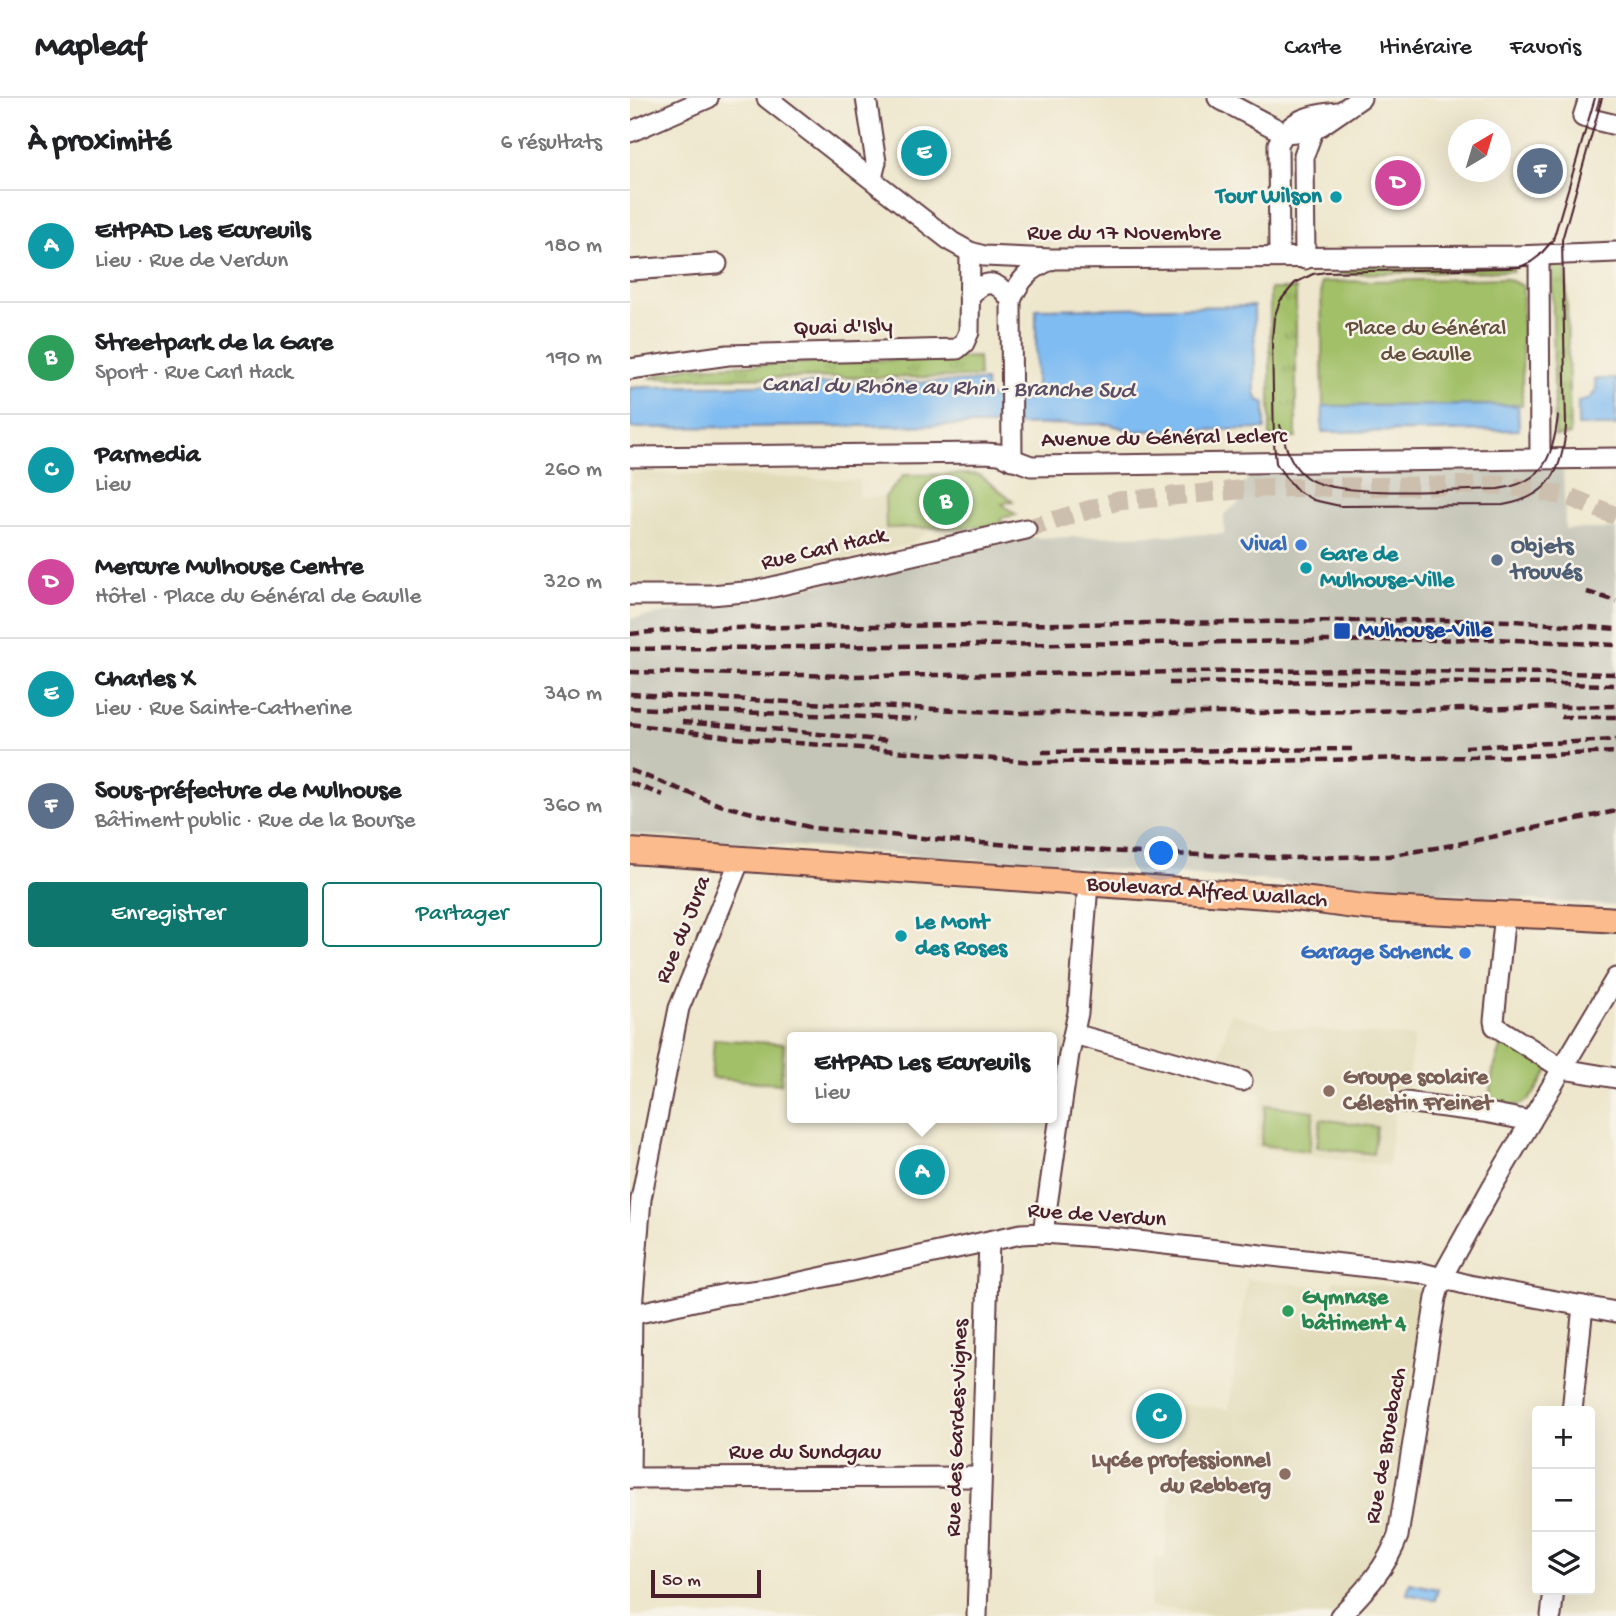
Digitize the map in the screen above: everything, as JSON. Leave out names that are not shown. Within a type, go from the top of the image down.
[{"type":"main road","name":"Boulevard Alfred Wallach","points":[[630,851],[1287,897],[1373,908],[1444,913],[1505,913],[1616,920]]},
{"type":"street","points":[[630,132],[708,98]]},
{"type":"street","points":[[767,98],[952,242],[970,252]]},
{"type":"street","points":[[866,98],[876,162],[872,178]]},
{"type":"street","points":[[1219,98],[1284,133],[1313,131],[1361,98]]},
{"type":"street","points":[[1589,98],[1583,117],[1616,125]]},
{"type":"street","points":[[1339,112],[1310,115],[1294,123],[1278,144],[1279,257],[1539,256],[1616,252]]},
{"type":"street","points":[[1305,259],[1304,155],[1313,131]]},
{"type":"street","name":"Rue du 17 Novembre","points":[[970,252],[1000,258],[1052,259],[1279,257]]},
{"type":"street","name":"Quai d'Isly","points":[[630,369],[729,355],[957,349],[964,343],[969,332],[970,252]]},
{"type":"street","points":[[1539,256],[1541,458]]},
{"type":"street","points":[[1012,460],[1011,300],[1018,282],[1032,269],[1052,259]]},
{"type":"street","points":[[630,270],[717,264]]},
{"type":"street","points":[[969,296],[987,282],[997,285],[1011,300]]},
{"type":"street","name":"Avenue du Général Leclerc","points":[[630,457],[985,453],[999,454],[1031,466],[1616,458]]},
{"type":"street","name":"Rue Carl Hack","points":[[630,595],[711,595],[755,591],[1026,529]]},
{"type":"street","name":"Rue du Jura","points":[[630,1478],[631,1315],[641,1199],[679,1008],[737,867],[737,859]]},
{"type":"street","points":[[1043,1233],[1078,1013],[1088,884]]},
{"type":"street","points":[[1505,913],[1495,1026],[1563,1069],[1616,1078]]},
{"type":"street","name":"Rue de Bruebach","points":[[1340,1616],[1379,1574],[1398,1536],[1436,1298],[1442,1277],[1616,978]]},
{"type":"street","points":[[1074,1034],[1242,1081]]},
{"type":"street","points":[[1405,1102],[1531,1121]]},
{"type":"street","name":"Rue de Verdun","points":[[631,1315],[726,1294],[769,1289],[1021,1234],[1043,1233],[1442,1277],[1469,1285],[1616,1312]]},
{"type":"street","name":"Rue des Gardes-Vignes","points":[[977,1616],[989,1241]]},
{"type":"street","points":[[1573,1406],[1583,1306]]},
{"type":"street","name":"Rue du Sundgau","points":[[630,1478],[981,1477]]},
{"type":"street","points":[[1551,1616],[1553,1595]]},
{"type":"shaded area","points":[[1563,466],[1565,529],[1616,529],[1616,906],[630,834],[630,619],[762,598],[1025,538],[1224,534],[1224,514],[1238,504],[1242,488],[1252,472]]},
{"type":"shaded area","points":[[630,472],[859,480],[859,497],[885,497],[886,528],[933,528],[911,544],[748,583],[630,584]]},
{"type":"shaded area","name":"Groupe scolaire Célestin Freinet","points":[[1230,1013],[1275,1027],[1414,1037],[1404,1111],[1395,1110],[1388,1166],[1254,1148],[1262,1093],[1240,1089],[1244,1072],[1218,1064]]},
{"type":"shaded area","name":"Lycée professionnel du Rebberg","points":[[1247,1279],[1333,1288],[1334,1280],[1420,1289],[1426,1294],[1386,1538],[1366,1579],[1331,1616],[1228,1616],[1150,1607],[1154,1558],[1165,1558],[1180,1404],[1229,1409]]},
{"type":"green space","points":[[1513,262],[1513,271],[1338,274],[1338,265]]},
{"type":"green space","points":[[1552,263],[1566,263],[1570,435],[1555,436]]},
{"type":"green space","name":"Place du Général de Gaulle","points":[[1505,278],[1523,286],[1522,405],[1323,406],[1321,282]]},
{"type":"green space","points":[[1270,289],[1296,289],[1296,438],[1270,438]]},
{"type":"green space","points":[[978,357],[979,377],[649,378],[688,367]]},
{"type":"green space","points":[[976,474],[1013,501],[1002,504],[1016,515],[1001,518],[1002,523],[984,527],[886,528],[885,497],[904,475]]},
{"type":"green space","points":[[714,1039],[784,1044],[781,1084],[711,1078]]},
{"type":"green space","points":[[1504,1039],[1551,1066],[1533,1095],[1521,1104],[1488,1103],[1493,1071]]},
{"type":"green space","points":[[1266,1105],[1314,1111],[1309,1151],[1261,1145]]},
{"type":"green space","points":[[1321,1119],[1377,1127],[1373,1154],[1317,1147]]},
{"type":"water","name":"Canal du Rhône au Rhin - Branche Sud","points":[[1254,306],[1255,393],[1258,400],[1265,403],[1265,429],[1132,431],[1108,424],[630,428],[630,388],[644,387],[985,381],[987,392],[995,399],[1025,400],[1032,397],[1036,390],[1036,309]]},
{"type":"water","points":[[1595,379],[1616,379],[1616,426],[1578,426],[1578,401],[1588,400],[1596,391]]},
{"type":"water","points":[[1518,405],[1519,430],[1322,432],[1323,406]]},
{"type":"water","points":[[1410,1583],[1438,1589],[1435,1600],[1407,1594]]},
{"type":"tunnel","points":[[1026,529],[1118,501],[1259,488],[1503,485],[1567,496],[1616,516]]},
{"type":"tram line","points":[[1595,98],[1553,240],[1531,262],[1520,267],[1506,268],[1313,274],[1295,283],[1280,301],[1274,318],[1272,340],[1274,443],[1276,463],[1298,491],[1313,500],[1340,506],[1503,505],[1532,495],[1551,479],[1561,456],[1566,426],[1562,240],[1602,98]]},
{"type":"tram line","points":[[1280,425],[1288,453],[1295,466],[1306,477],[1320,484],[1368,491],[1455,491],[1498,489],[1526,481],[1543,466],[1549,456],[1558,416]]},
{"type":"railway","points":[[1587,592],[1616,601]]},
{"type":"railway","points":[[630,634],[683,629],[788,627],[1437,620],[1514,621],[1616,629]]},
{"type":"railway","points":[[630,649],[1494,639],[1616,645]]},
{"type":"railway","points":[[630,672],[854,676],[1356,670],[1616,674]]},
{"type":"railway","points":[[1169,683],[1358,681],[1616,685]]},
{"type":"railway","points":[[630,694],[1014,713],[1259,713],[1616,706]]},
{"type":"railway","points":[[630,708],[917,719]]},
{"type":"railway","points":[[1561,717],[1616,717]]},
{"type":"railway","points":[[682,722],[888,741]]},
{"type":"railway","points":[[630,724],[736,738],[1033,762],[1261,761],[1616,752]]},
{"type":"railway","points":[[1465,747],[1616,740]]},
{"type":"railway","points":[[1042,752],[1353,749]]},
{"type":"railway","points":[[630,770],[720,805],[813,828],[966,842],[1139,853],[1296,858],[1388,856],[1616,811]]},
{"type":"railway","points":[[630,783],[663,795]]},
{"type":"place","name":"Charles X","points":[[924,153]]},
{"type":"place","name":"Sous-préfecture de Mulhouse","points":[[1540,171]]},
{"type":"place","name":"Mercure Mulhouse Centre","points":[[1398,183]]},
{"type":"place","name":"Tour Wilson","points":[[1336,197]]},
{"type":"place","name":"Streetpark de la Gare","points":[[946,502]]},
{"type":"place","name":"Vival","points":[[1301,545]]},
{"type":"place","name":"Objets trouvés","points":[[1497,560]]},
{"type":"place","name":"Gare de Mulhouse-Ville","points":[[1306,568]]},
{"type":"place","name":"Mulhouse-Ville","points":[[1342,631]]},
{"type":"place","name":"Le Mont des Roses","points":[[901,936]]},
{"type":"place","name":"Garage Schenck","points":[[1465,953]]},
{"type":"place","name":"Groupe scolaire Célestin Freinet","points":[[1329,1091]]},
{"type":"place","name":"EHPAD Les Ecureuils","points":[[922,1172]]},
{"type":"place","name":"Gymnase bâtiment 4","points":[[1288,1311]]},
{"type":"place","name":"Parmedia","points":[[1159,1416]]},
{"type":"place","name":"Lycée professionnel du Rebberg","points":[[1285,1474]]}]
